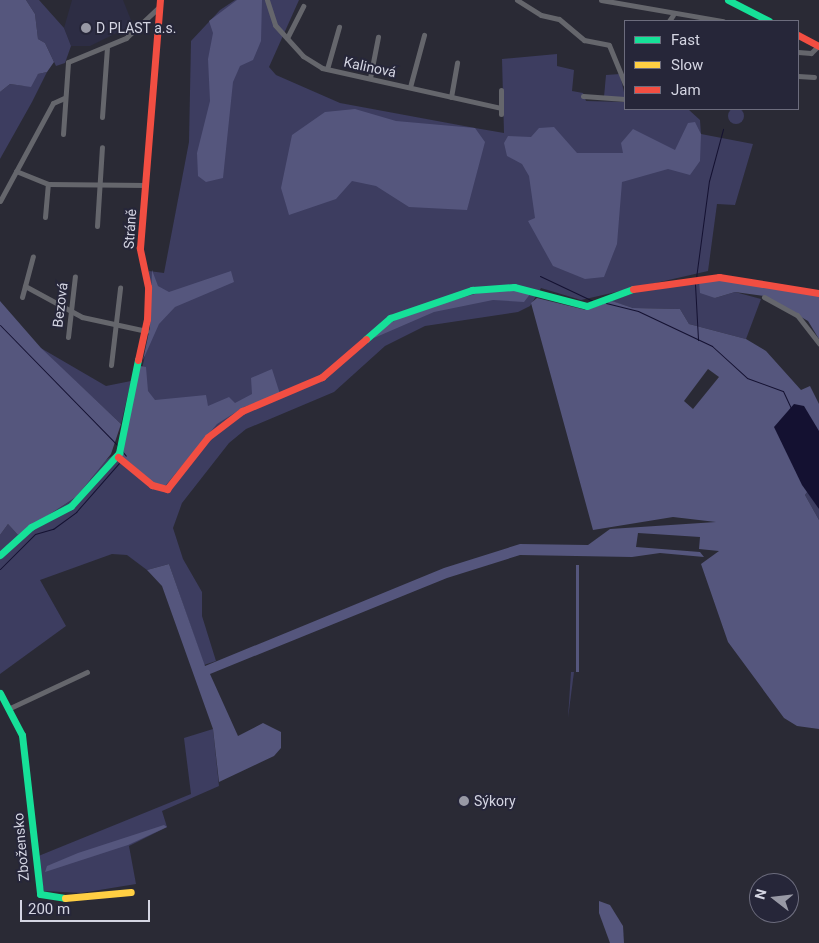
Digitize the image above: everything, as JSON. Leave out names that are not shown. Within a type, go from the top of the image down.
[{"type":"street","name":"Stráně","points":[[118,456],[146,331],[148,287],[140,248],[160,0]]},
{"type":"street","name":"Kalinová","points":[[267,0],[275,25],[286,38],[303,56],[327,70],[410,87],[501,111],[501,90]]},
{"type":"street","points":[[517,0],[541,15],[559,19],[584,40],[609,45],[624,82]]},
{"type":"street","points":[[601,0],[673,15],[715,20]]},
{"type":"street","points":[[728,0],[767,20]]},
{"type":"street","points":[[286,38],[303,6]]},
{"type":"street","points":[[63,134],[64,98],[70,61],[107,48],[136,31],[158,8]]},
{"type":"street","points":[[670,20],[673,15]]},
{"type":"street","points":[[327,70],[339,27]]},
{"type":"street","points":[[410,87],[424,35]]},
{"type":"street","points":[[799,36],[819,46],[811,53],[799,52]]},
{"type":"street","points":[[370,78],[378,37]]},
{"type":"street","points":[[102,117],[107,48]]},
{"type":"street","points":[[451,97],[457,63]]},
{"type":"street","points":[[799,76],[814,77]]},
{"type":"street","points":[[584,96],[624,99]]},
{"type":"street","points":[[0,200],[53,103],[64,98]]},
{"type":"street","points":[[97,226],[102,147]]},
{"type":"street","points":[[16,171],[48,184],[146,185]]},
{"type":"street","points":[[45,217],[48,184]]},
{"type":"street","points":[[22,297],[34,256]]},
{"type":"street","name":"Bezová","points":[[68,336],[75,276]]},
{"type":"street","points":[[0,555],[32,527],[71,506],[118,456],[152,485],[167,489],[224,422],[322,377],[376,328],[412,309],[472,290],[504,286],[569,304],[596,303],[634,289],[719,276],[819,294]]},
{"type":"street","points":[[25,286],[70,313],[115,326],[146,331]]},
{"type":"street","points":[[111,365],[120,288]]},
{"type":"street","points":[[764,297],[797,315],[819,343]]},
{"type":"street","points":[[10,708],[87,672]]},
{"type":"street","name":"Zbožensko","points":[[0,693],[10,708],[22,734],[40,894],[63,898],[131,892]]},
{"type":"shaded area","points":[[0,0],[26,0],[35,14],[38,39],[45,43],[54,62],[47,72],[38,74],[31,87],[10,84],[0,92]]},
{"type":"shaded area","points":[[26,0],[39,0],[64,28],[71,46],[65,63],[56,66],[45,43],[38,39],[35,14]]},
{"type":"shaded area","points":[[72,0],[123,0],[133,25],[90,46],[71,46],[64,28]]},
{"type":"shaded area","points":[[235,0],[299,0],[269,67],[276,75],[340,103],[504,133],[502,59],[557,54],[557,66],[574,70],[572,91],[583,93],[586,101],[624,102],[624,110],[689,110],[700,120],[701,134],[753,144],[735,205],[717,204],[708,271],[581,300],[541,288],[530,306],[518,312],[425,326],[385,346],[334,392],[246,429],[229,443],[182,503],[173,528],[183,559],[202,592],[202,616],[216,661],[204,665],[169,564],[147,570],[127,555],[112,554],[40,580],[66,626],[0,674],[0,535],[8,524],[18,535],[76,497],[100,464],[125,447],[150,332],[149,271],[164,273],[189,142],[191,41],[220,10]]},
{"type":"shaded area","points":[[237,0],[262,0],[261,41],[253,60],[240,66],[233,82],[223,178],[206,182],[198,176],[197,153],[210,101],[208,59],[213,33],[209,21]]},
{"type":"shaded area","points":[[47,72],[0,159],[0,92],[10,84],[25,86],[38,74]]},
{"type":"shaded area","points":[[620,74],[624,97],[604,97],[606,75]]},
{"type":"shaded area","points":[[355,109],[396,121],[475,128],[485,142],[467,210],[409,207],[376,186],[352,181],[336,199],[289,215],[281,188],[292,135],[325,112]]},
{"type":"shaded area","points":[[732,110],[740,110],[743,113],[743,119],[736,124],[728,116]]},
{"type":"shaded area","points":[[695,122],[701,134],[700,161],[690,175],[668,169],[622,182],[617,244],[604,277],[585,279],[553,266],[528,221],[535,218],[529,176],[522,164],[507,156],[504,143],[508,136],[531,137],[539,128],[554,127],[577,153],[623,153],[621,143],[633,129],[675,150],[688,123]]},
{"type":"shaded area","points":[[152,270],[158,286],[169,292],[231,271],[234,282],[175,307],[159,324],[143,360],[150,327]]},
{"type":"shaded area","points":[[735,280],[819,296],[819,339],[808,321],[764,296],[735,292],[715,298],[700,293],[699,281]]},
{"type":"shaded area","points":[[699,281],[715,298],[735,292],[761,299],[746,339],[689,324],[680,309],[633,308],[611,301],[640,291]]},
{"type":"shaded area","points":[[496,288],[531,293],[524,302],[493,300],[434,312],[374,338],[381,328],[409,313]]},
{"type":"shaded area","points":[[537,298],[586,310],[612,301],[633,308],[680,309],[689,324],[746,339],[766,351],[801,390],[810,386],[819,404],[819,476],[805,495],[819,520],[819,729],[797,726],[784,718],[728,642],[701,564],[719,551],[699,549],[700,537],[638,533],[636,547],[700,552],[704,557],[660,553],[632,557],[520,555],[447,578],[210,674],[238,736],[263,723],[281,732],[281,748],[274,756],[219,782],[213,729],[162,586],[147,570],[169,564],[205,666],[444,568],[520,544],[588,545],[610,529],[716,522],[673,517],[593,530],[531,303]],"holes":[[[708,369],[719,377],[693,409],[684,401]]]},
{"type":"shaded area","points":[[0,301],[41,348],[121,424],[111,454],[76,497],[18,535],[8,524],[0,535]]},
{"type":"shaded area","points":[[39,347],[106,386],[131,381],[121,424]]},
{"type":"shaded area","points":[[140,366],[146,367],[148,391],[155,400],[206,395],[208,406],[229,397],[235,403],[252,394],[251,378],[272,369],[280,394],[244,407],[217,424],[165,486],[156,485],[121,455]]},
{"type":"shaded area","points":[[794,404],[804,406],[819,431],[819,509],[802,485],[774,427]]},
{"type":"shaded area","points":[[819,476],[819,520],[805,495]]},
{"type":"shaded area","points":[[576,565],[579,565],[579,672],[576,672]]},
{"type":"shaded area","points":[[571,672],[574,672],[568,718]]},
{"type":"shaded area","points":[[213,729],[219,786],[162,811],[167,827],[129,846],[136,884],[81,893],[44,891],[36,857],[191,794],[184,738]]},
{"type":"shaded area","points":[[164,825],[167,827],[128,845],[45,872],[47,866],[78,853]]},
{"type":"shaded area","points":[[599,901],[610,905],[623,926],[624,943],[610,943],[599,913]]},
{"type":"waterway","points":[[696,278],[709,181],[723,129]]},
{"type":"waterway","points":[[540,276],[593,301]]},
{"type":"waterway","points":[[695,284],[698,340]]},
{"type":"waterway","points":[[606,303],[638,311],[712,346],[747,378],[783,391],[791,408]]},
{"type":"waterway","points":[[0,325],[118,446]]},
{"type":"waterway","points":[[122,451],[126,456]]},
{"type":"waterway","points":[[0,569],[35,534],[53,529],[76,512],[119,463]]},
{"type":"traffic: fast","points":[[728,0],[767,20]]},
{"type":"traffic: fast","points":[[366,339],[390,318],[472,290],[514,287],[587,306],[633,289]]},
{"type":"traffic: fast","points":[[0,555],[31,527],[71,506],[119,453],[138,360]]},
{"type":"traffic: fast","points":[[0,693],[22,735],[40,894],[65,898]]},
{"type":"traffic: slow","points":[[65,898],[131,892]]},
{"type":"traffic: jam","points":[[138,360],[147,319],[148,287],[140,248],[160,0]]},
{"type":"traffic: jam","points":[[799,36],[819,46]]},
{"type":"traffic: jam","points":[[633,289],[719,277],[819,293]]},
{"type":"traffic: jam","points":[[118,457],[152,485],[167,489],[208,437],[242,411],[322,377],[366,339]]},
{"type":"place","name":"D PLAST a.s.","points":[[86,28]]},
{"type":"place","name":"Sýkory","points":[[464,801]]}]
